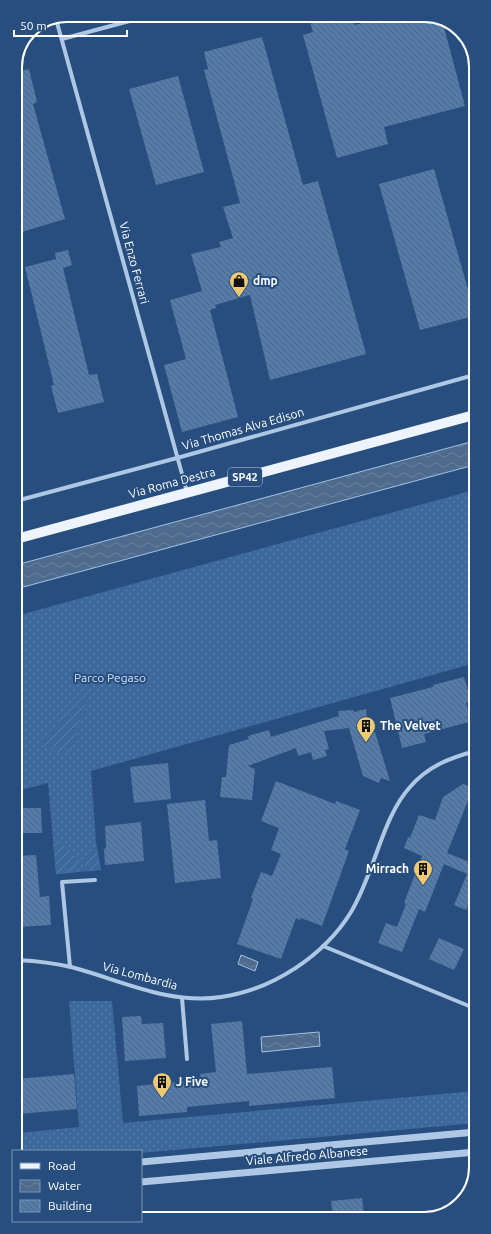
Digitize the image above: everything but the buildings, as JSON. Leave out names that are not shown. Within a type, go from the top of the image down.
[{"type":"main road","name":"Via Roma Destra","points":[[22,537],[469,416]]},
{"type":"street","points":[[62,39],[126,22]]},
{"type":"street","name":"Via Enzo Ferrari","points":[[57,23],[187,492]]},
{"type":"street","name":"Via Thomas Alva Edison","points":[[22,499],[177,458],[469,376]]},
{"type":"street","name":"Via Lombardia","points":[[22,961],[70,967],[151,992],[182,998],[220,997],[257,988],[274,981],[305,962],[340,928],[357,901],[393,813],[401,798],[410,787],[422,774],[438,764],[469,753]]},
{"type":"street","points":[[70,967],[62,882],[95,880]]},
{"type":"street","points":[[323,946],[469,1006]]},
{"type":"street","points":[[182,998],[187,1060]]},
{"type":"street","name":"Viale Alfredo Albanese","points":[[142,1162],[469,1133]]},
{"type":"street","name":"Viale Alfredo Albanese","points":[[142,1182],[469,1153]]},
{"type":"green space","name":"Parco Pegaso","points":[[469,491],[469,665],[91,771],[96,843],[101,870],[56,874],[48,783],[22,790],[22,614]]},
{"type":"green space","points":[[97,673],[79,722],[70,757],[45,746],[35,746],[55,726]]},
{"type":"green space","points":[[53,843],[63,844],[69,848],[74,856],[79,872],[56,874]]},
{"type":"green space","points":[[96,843],[101,870],[85,871],[85,861]]},
{"type":"green space","points":[[69,1001],[112,1001],[123,1123],[469,1092],[469,1124],[142,1153],[142,1150],[22,1150],[22,1133],[79,1127]]},
{"type":"water","points":[[469,442],[469,466],[22,587],[22,563]]},
{"type":"water","points":[[241,955],[258,962],[255,971],[238,964]]},
{"type":"water","points":[[319,1032],[320,1046],[262,1052],[261,1037]]},
{"type":"place","name":"dmp","points":[[239,298]]},
{"type":"place","name":"The Velvet","points":[[366,743]]},
{"type":"place","name":"Mirrach","points":[[423,886]]},
{"type":"place","name":"J Five","points":[[162,1099]]}]
